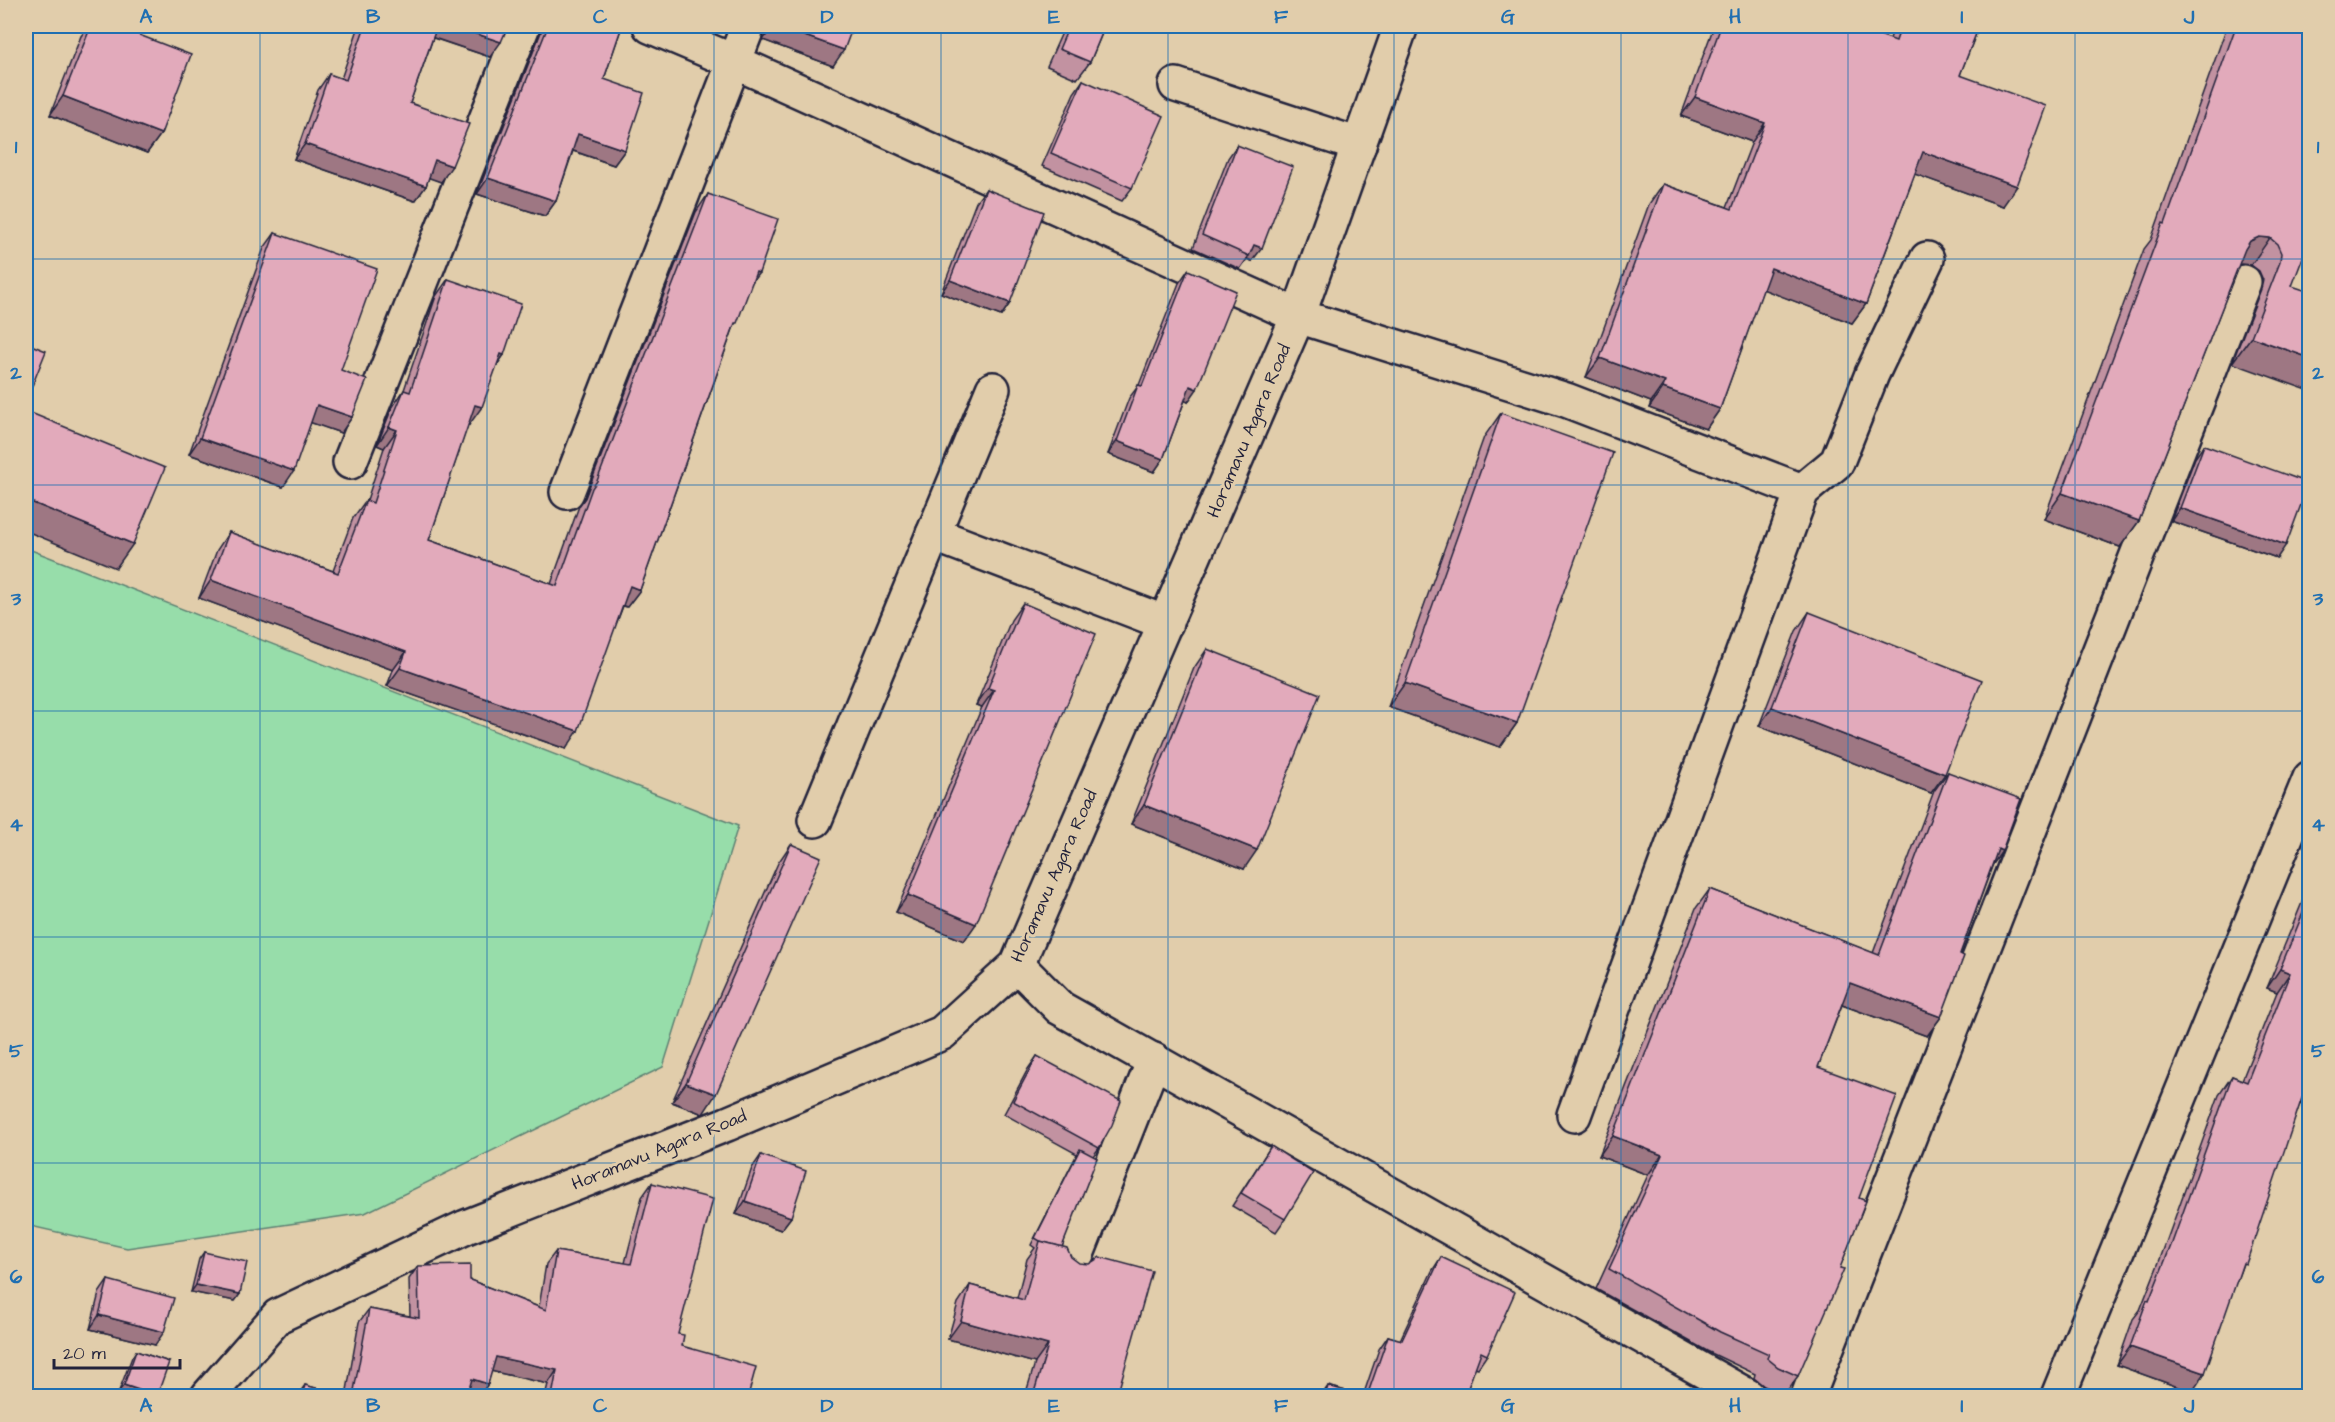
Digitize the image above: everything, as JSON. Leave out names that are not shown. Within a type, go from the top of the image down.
[{"type":"street","points":[[350,462],[523,26]]},
{"type":"street","points":[[650,26],[735,62],[1298,316],[1566,400],[1802,490]]},
{"type":"street","points":[[567,492],[748,26]]},
{"type":"street","name":"Horamavu Agara Road","points":[[208,1396],[278,1316],[466,1227],[727,1124],[942,1033],[1017,965],[1298,316],[1401,26]]},
{"type":"street","points":[[1176,85],[1359,145]]},
{"type":"street","points":[[1574,1115],[1802,490],[1836,462],[1872,374],[1927,259]]},
{"type":"street","points":[[1809,1396],[2244,282]]},
{"type":"street","points":[[815,820],[993,389]]},
{"type":"street","points":[[933,534],[1166,623]]},
{"type":"street","points":[[2058,1396],[2310,778]]},
{"type":"street","points":[[1017,965],[1060,1008],[1748,1396]]},
{"type":"street","points":[[1073,1264],[1154,1060]]},
{"type":"green space","points":[[26,548],[738,826],[663,1067],[365,1213],[127,1248],[26,1225]]},
{"type":"building","points":[[91,26],[116,26],[191,55],[161,134],[63,96]]},
{"type":"building","points":[[365,26],[437,26],[410,103],[469,124],[452,166],[435,160],[426,186],[305,144],[329,74],[346,80]]},
{"type":"building","points":[[453,26],[508,26],[501,42]]},
{"type":"building","points":[[548,26],[622,26],[604,79],[644,93],[625,150],[578,134],[556,201],[488,178]]},
{"type":"building","points":[[777,26],[853,26],[844,50]]},
{"type":"building","points":[[1069,26],[1105,26],[1090,62],[1059,49]]},
{"type":"building","points":[[1721,26],[1855,26],[1896,41],[1901,26],[1979,26],[1960,75],[2046,106],[2017,186],[1923,152],[1866,304],[1771,268],[1720,409],[1663,388],[1665,382],[1600,358],[1663,184],[1732,209],[1765,123],[1695,97]]},
{"type":"building","points":[[2236,26],[2310,26],[2310,85],[2302,107],[2310,109],[2310,239],[2292,286],[2310,292],[2310,358],[2251,337],[2280,262],[2281,253],[2277,244],[2270,238],[2259,237],[2250,241],[2139,521],[2062,493],[2163,223],[2165,224]]},
{"type":"building","points":[[1083,80],[1164,116],[1132,188],[1051,153]]},
{"type":"building","points":[[1237,145],[1293,167],[1262,248],[1254,245],[1249,256],[1202,235]]},
{"type":"building","points":[[986,189],[1044,212],[1010,303],[950,280]]},
{"type":"building","points":[[708,194],[778,219],[759,273],[756,272],[737,323],[735,323],[640,590],[630,586],[578,731],[400,668],[406,652],[211,580],[229,532],[338,573],[366,500],[373,503],[397,430],[389,427],[404,390],[410,392],[448,279],[521,304],[504,355],[501,354],[482,407],[475,405],[429,540],[557,586],[592,488],[597,481]]},
{"type":"building","points":[[275,233],[377,269],[341,370],[367,380],[352,417],[317,405],[294,471],[200,438]]},
{"type":"building","points":[[1188,270],[1236,291],[1197,389],[1190,386],[1163,459],[1117,441],[1138,385],[1142,386]]},
{"type":"building","points":[[26,343],[46,351],[26,401]]},
{"type":"building","points":[[26,411],[165,468],[133,544],[26,500]]},
{"type":"building","points":[[1501,413],[1613,453],[1517,723],[1405,683]]},
{"type":"building","points":[[2204,445],[2309,483],[2286,545],[2180,508]]},
{"type":"building","points":[[1023,603],[1096,634],[976,924],[908,895],[994,690],[988,688]]},
{"type":"building","points":[[1809,612],[1982,680],[1945,774],[1772,707]]},
{"type":"building","points":[[1207,649],[1320,694],[1257,850],[1144,805]]},
{"type":"building","points":[[1948,772],[2021,799],[2002,851],[1998,849],[1960,954],[1964,956],[1941,1017],[1850,983],[1818,1067],[1897,1096],[1859,1198],[1866,1201],[1840,1268],[1844,1269],[1798,1376],[1778,1367],[1767,1358],[1769,1354],[1720,1332],[1609,1269],[1662,1155],[1613,1136],[1710,889],[1879,955]]},
{"type":"building","points":[[791,844],[821,857],[716,1094],[686,1083]]},
{"type":"building","points":[[2310,896],[2310,1087],[2305,1098],[2302,1098],[2246,1264],[2243,1263],[2205,1373],[2130,1347],[2147,1300],[2149,1301],[2172,1243],[2232,1076],[2247,1082],[2290,973],[2280,969]]},
{"type":"building","points":[[1037,1056],[1121,1101],[1112,1125],[1099,1148],[1013,1101]]},
{"type":"building","points":[[1271,1146],[1313,1173],[1285,1219],[1241,1193]]},
{"type":"building","points":[[1080,1149],[1097,1158],[1062,1247],[1040,1241],[1035,1238]]},
{"type":"building","points":[[761,1155],[806,1171],[791,1217],[745,1201]]},
{"type":"building","points":[[652,1183],[713,1199],[678,1334],[684,1335],[682,1346],[756,1367],[748,1396],[552,1396],[557,1370],[496,1357],[488,1384],[472,1379],[467,1396],[353,1396],[369,1309],[419,1318],[418,1266],[470,1265],[470,1280],[546,1310],[556,1251],[631,1264]]},
{"type":"building","points":[[1040,1241],[1067,1248],[1071,1257],[1079,1263],[1089,1264],[1100,1257],[1152,1271],[1117,1396],[1033,1396],[1048,1345],[961,1321],[970,1285],[1024,1300]]},
{"type":"building","points":[[204,1252],[247,1262],[240,1294],[196,1285]]},
{"type":"building","points":[[1441,1257],[1515,1292],[1487,1355],[1481,1352],[1465,1396],[1367,1396],[1388,1336],[1402,1340]]},
{"type":"building","points":[[108,1280],[174,1298],[164,1332],[99,1315]]},
{"type":"building","points":[[136,1351],[169,1362],[157,1396],[124,1385]]},
{"type":"building","points":[[305,1385],[344,1396],[302,1396]]},
{"type":"building","points":[[1328,1386],[1364,1396],[1325,1396]]}]
